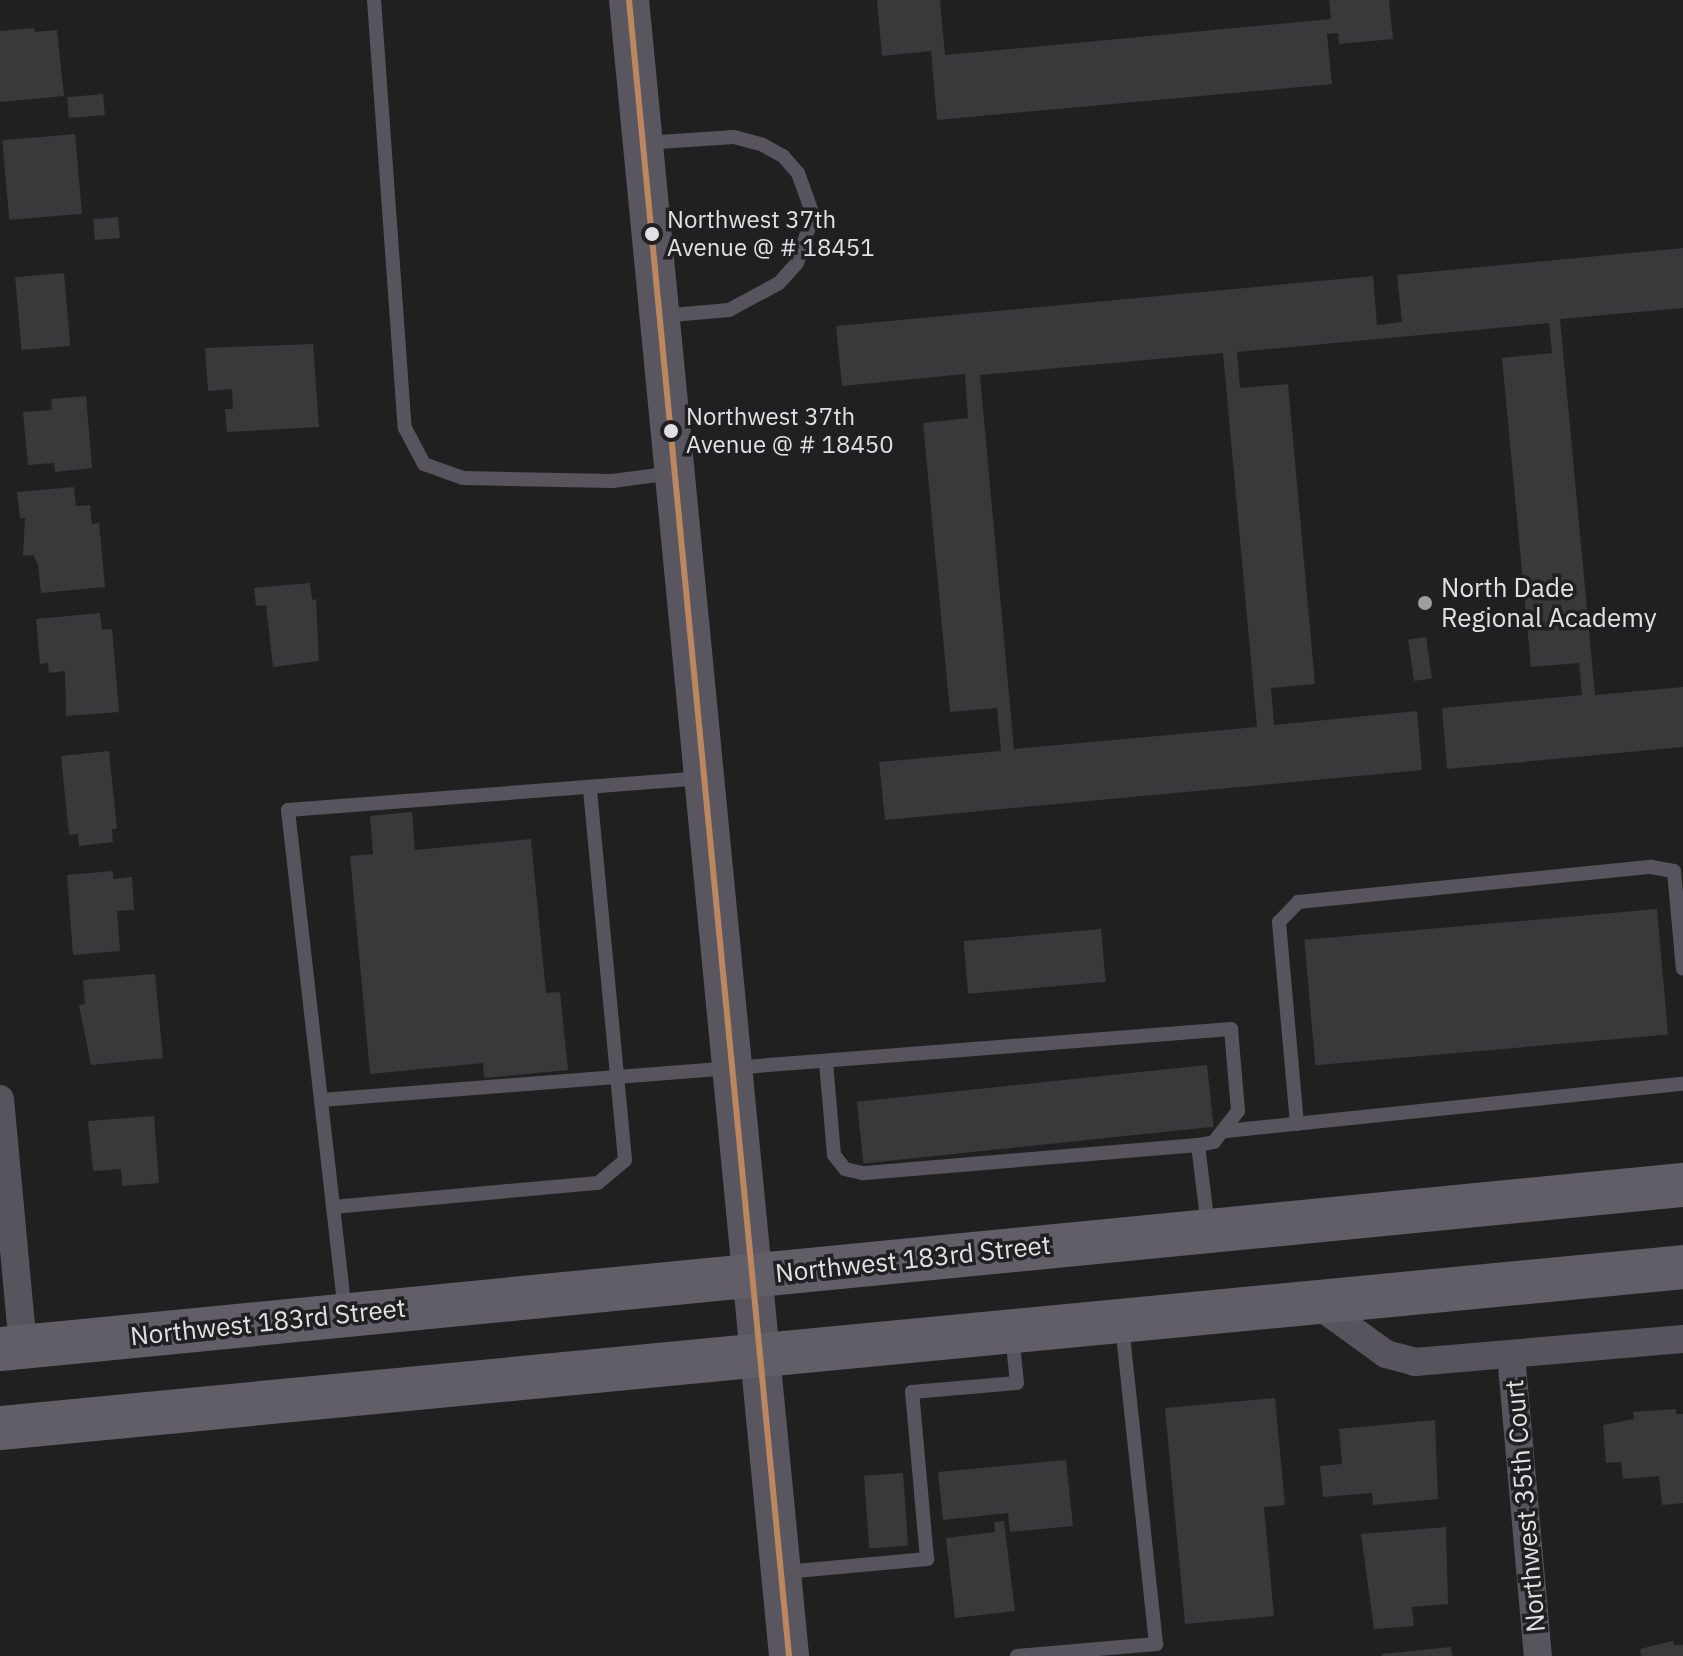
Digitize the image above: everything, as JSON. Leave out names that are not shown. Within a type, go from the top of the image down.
[{"type":"main road","points":[[629,0],[789,1656]]},
{"type":"main road","name":"Northwest 183rd Street","points":[[11,1348],[1683,1185]]},
{"type":"main road","points":[[0,1428],[1683,1267]]},
{"type":"street","points":[[0,1099],[11,1348]]},
{"type":"street","points":[[1314,1302],[1386,1354],[1415,1362],[1683,1339]]},
{"type":"street","name":"Northwest 35th Court","points":[[1511,1355],[1538,1656]]},
{"type":"lane","points":[[374,0],[405,428],[424,464],[463,478],[612,481],[675,473]]},
{"type":"lane","points":[[643,144],[734,137],[763,145],[783,156],[798,173],[813,215],[809,241],[779,283],[729,310],[660,316]]},
{"type":"lane","points":[[346,1315],[288,810],[704,778]]},
{"type":"lane","points":[[333,1207],[598,1183],[625,1160],[620,1078],[590,787]]},
{"type":"lane","points":[[1297,1124],[1279,922],[1298,902],[1328,896],[1651,867],[1674,871],[1683,969]]},
{"type":"lane","points":[[321,1100],[1231,1029],[1238,1111],[1226,1131],[1214,1142],[1198,1145],[862,1173],[845,1169],[834,1155],[826,1062]]},
{"type":"lane","points":[[1226,1131],[1683,1084]]},
{"type":"lane","points":[[1198,1145],[1209,1231]]},
{"type":"lane","points":[[1017,1656],[1156,1644],[1122,1321]]},
{"type":"lane","points":[[780,1572],[927,1559],[912,1392],[1017,1383],[1012,1332]]},
{"type":"building","points":[[877,0],[940,0],[945,55],[1331,19],[1329,0],[1389,0],[1393,39],[1339,44],[1338,33],[1327,34],[1332,84],[937,120],[931,51],[882,56]]},
{"type":"building","points":[[34,28],[35,32],[57,30],[64,96],[0,102],[0,31]]},
{"type":"building","points":[[103,94],[105,115],[69,118],[67,97]]},
{"type":"building","points":[[75,134],[82,214],[9,220],[2,140]]},
{"type":"building","points":[[118,217],[120,238],[95,240],[93,219]]},
{"type":"building","points":[[1683,248],[1683,308],[1560,319],[1595,695],[1683,687],[1683,747],[1447,769],[1442,708],[1582,695],[1579,663],[1531,667],[1502,358],[1552,353],[1549,323],[1237,352],[1240,388],[1288,384],[1315,684],[1271,688],[1274,725],[1417,711],[1422,770],[885,820],[879,762],[1001,751],[997,708],[950,712],[923,423],[968,418],[965,374],[842,386],[836,326],[1373,276],[1377,325],[1402,322],[1397,275]],"holes":[[[1223,353],[1257,727],[1014,749],[980,375]]]},
{"type":"building","points":[[64,273],[70,346],[22,350],[15,277]]},
{"type":"building","points":[[313,344],[319,427],[227,432],[225,409],[233,409],[232,389],[208,391],[205,348]]},
{"type":"building","points":[[86,396],[92,468],[55,472],[54,463],[28,465],[23,412],[52,410],[51,399]]},
{"type":"building","points":[[74,487],[76,506],[90,505],[92,524],[99,523],[105,587],[41,593],[38,564],[33,555],[23,556],[25,518],[20,518],[17,492]]},
{"type":"building","points":[[310,583],[312,600],[316,599],[319,661],[273,667],[266,605],[256,606],[254,588]]},
{"type":"building","points":[[100,613],[102,630],[112,629],[119,712],[66,716],[65,671],[49,673],[48,663],[40,664],[36,619]]},
{"type":"building","points":[[1426,637],[1432,679],[1414,681],[1408,640]]},
{"type":"building","points":[[109,751],[117,829],[112,829],[113,842],[79,846],[78,834],[69,835],[61,756]]},
{"type":"building","points":[[412,812],[415,850],[531,839],[546,993],[560,992],[568,1070],[484,1078],[483,1063],[370,1074],[350,856],[373,854],[370,816]]},
{"type":"building","points":[[113,871],[113,879],[132,877],[134,910],[117,911],[120,951],[73,955],[67,875]]},
{"type":"building","points":[[1657,909],[1668,1035],[1315,1065],[1304,940]]},
{"type":"building","points":[[1101,929],[1106,982],[968,994],[964,941]]},
{"type":"building","points":[[155,974],[163,1058],[91,1065],[79,1005],[85,1004],[83,980]]},
{"type":"building","points":[[1207,1065],[1213,1127],[863,1163],[857,1102]]},
{"type":"building","points":[[154,1116],[159,1183],[122,1186],[121,1169],[93,1171],[88,1121]]},
{"type":"building","points":[[1275,1398],[1285,1505],[1264,1507],[1274,1616],[1185,1624],[1165,1408]]},
{"type":"building","points":[[1676,1409],[1676,1414],[1683,1414],[1683,1503],[1662,1505],[1659,1476],[1623,1479],[1621,1462],[1606,1463],[1603,1425],[1634,1419],[1633,1412]]},
{"type":"building","points":[[1435,1420],[1438,1499],[1373,1505],[1372,1493],[1323,1497],[1320,1466],[1342,1464],[1339,1429]]},
{"type":"building","points":[[1066,1460],[1073,1526],[1010,1532],[1008,1513],[943,1520],[938,1472]]},
{"type":"building","points":[[903,1473],[908,1546],[869,1549],[864,1476]]},
{"type":"building","points":[[1004,1521],[1015,1611],[955,1618],[946,1538],[995,1532],[994,1522]]},
{"type":"building","points":[[1446,1527],[1448,1604],[1412,1607],[1414,1626],[1374,1629],[1361,1534]]},
{"type":"building","points":[[1673,1641],[1674,1645],[1683,1645],[1683,1656],[1641,1656],[1640,1649]]},
{"type":"building","points":[[1451,1647],[1452,1656],[1382,1656],[1382,1654]]},
{"type":"transit line","points":[[629,0],[789,1656]]},
{"type":"place","name":"Northwest 37th Avenue @ # 18451","points":[[652,234]]},
{"type":"place","name":"Northwest 37th Avenue @ # 18450","points":[[671,431]]},
{"type":"place","name":"North Dade Regional Academy","points":[[1425,603]]}]
